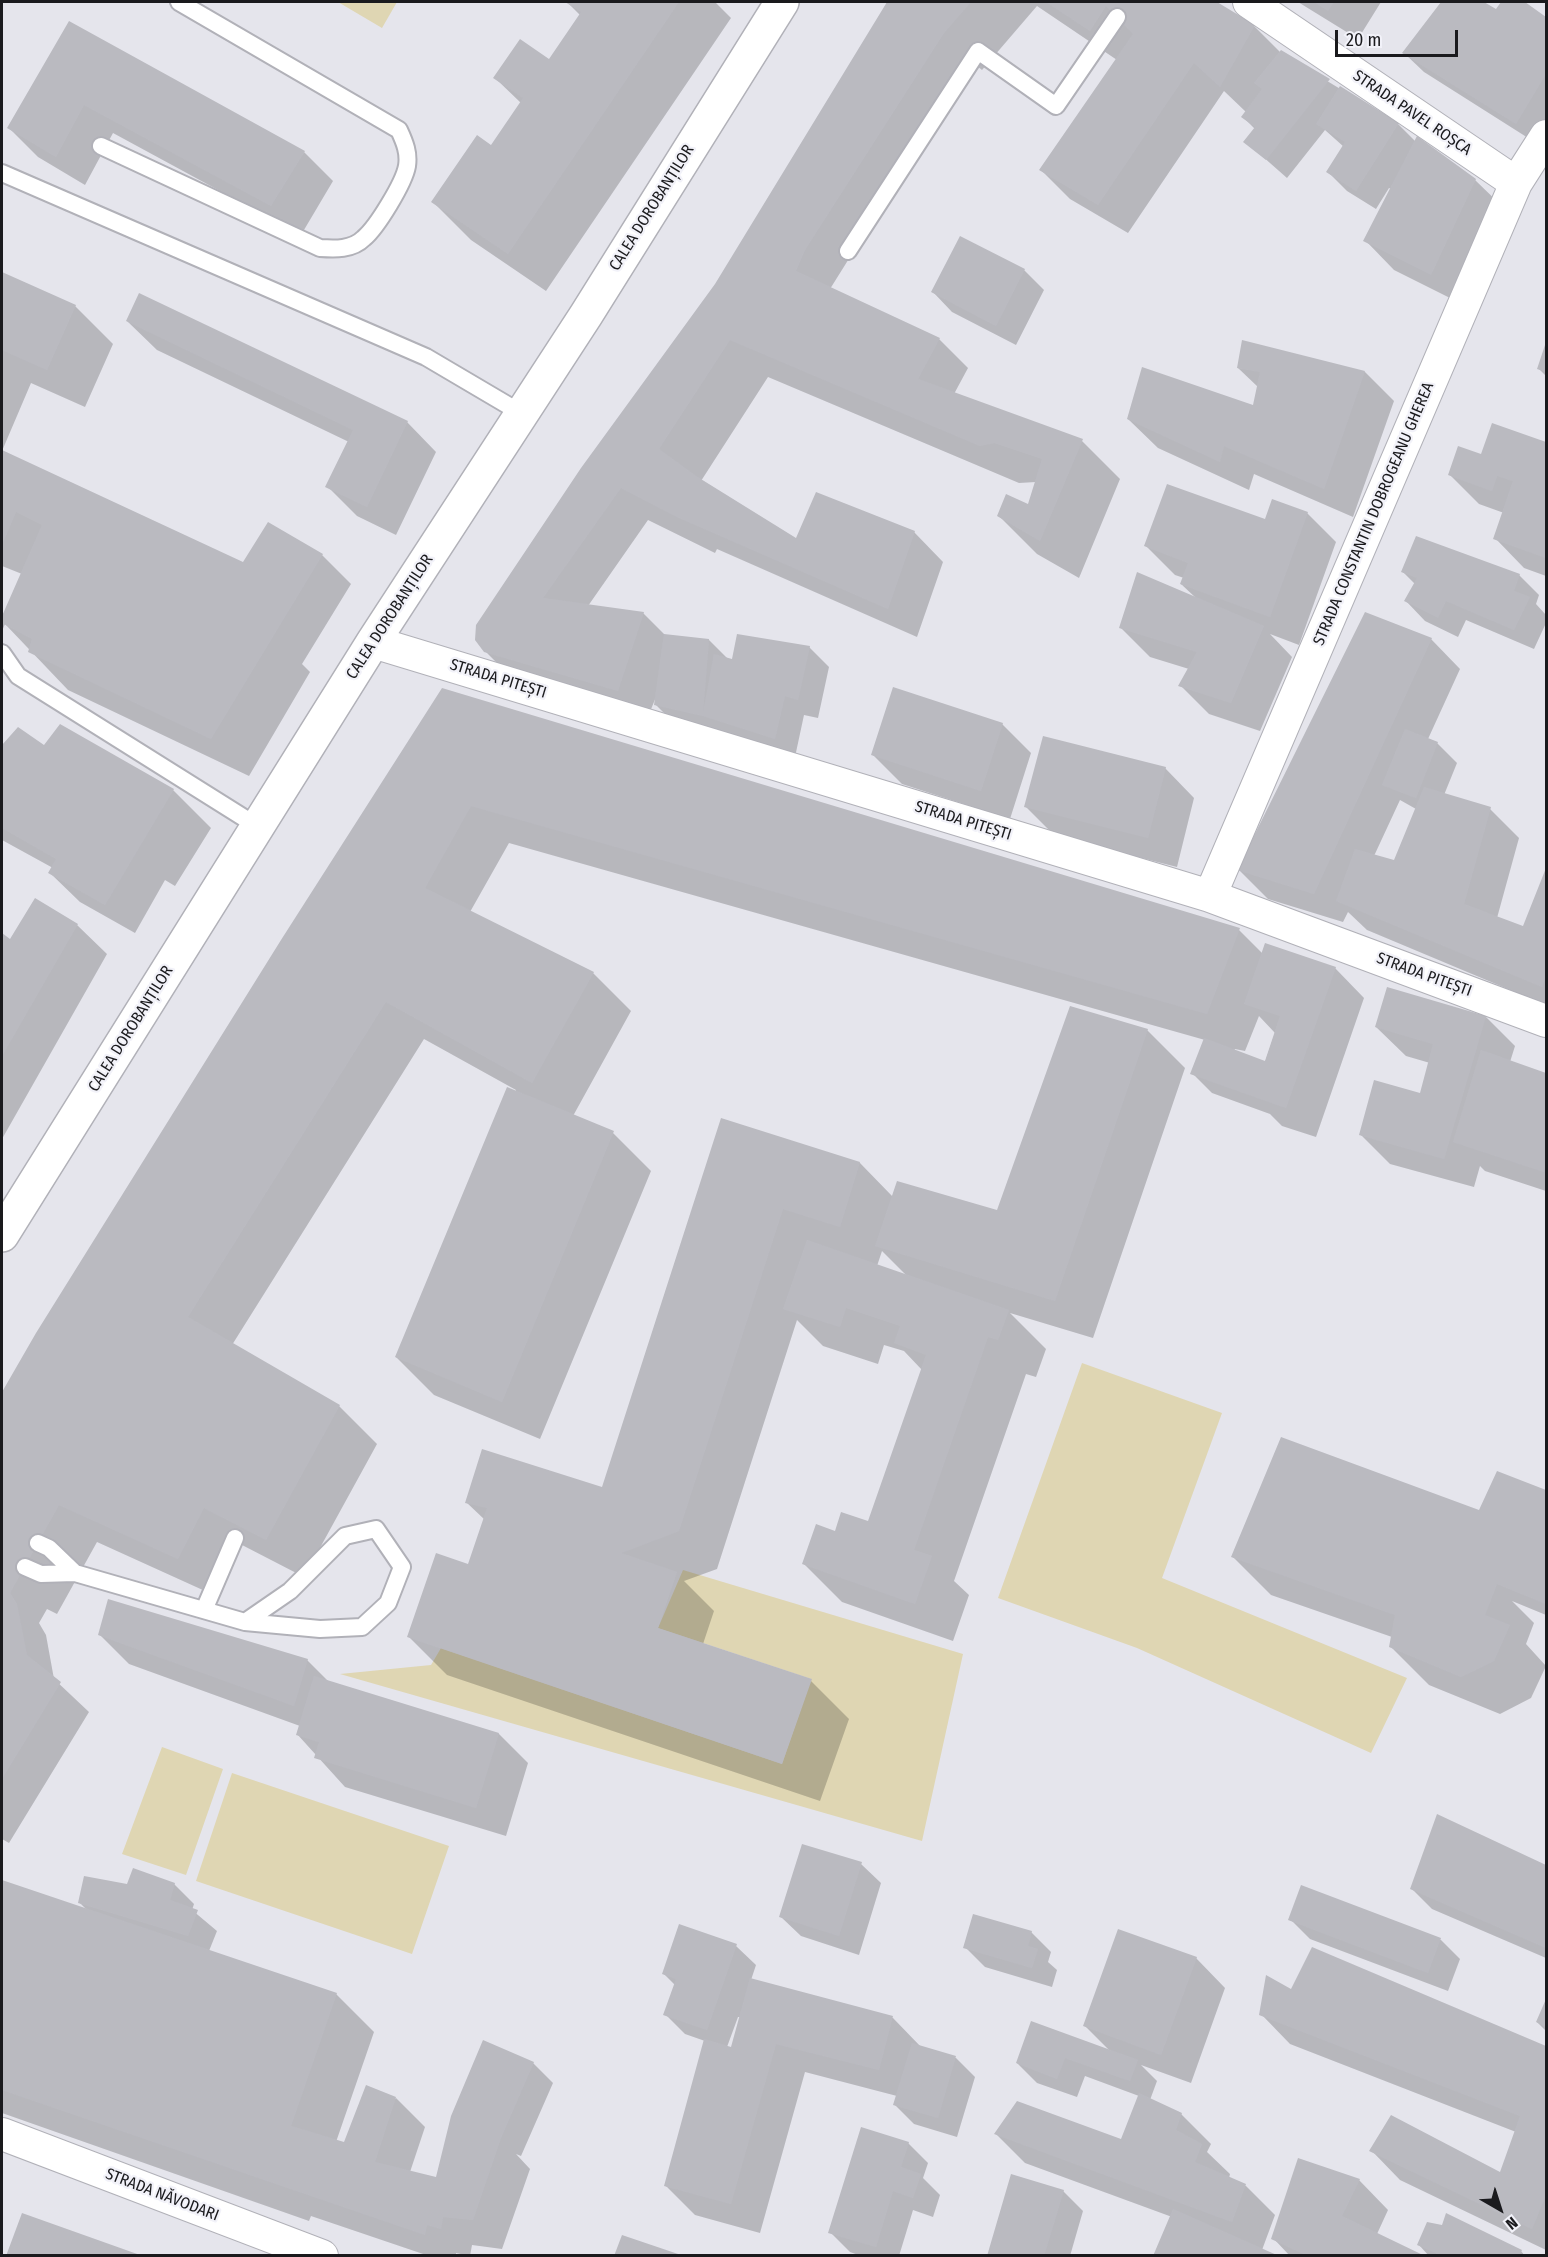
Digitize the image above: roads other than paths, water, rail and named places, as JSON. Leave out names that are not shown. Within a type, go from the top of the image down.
[{"type":"main road","name":"CALEA DOROBANȚILOR","points":[[2,1235],[373,642],[782,2]]},
{"type":"street","name":"STRADA PAVEL ROȘCA","points":[[1249,2],[1516,183]]},
{"type":"street","name":"STRADA CONSTANTIN DOBROGEANU GHEREA","points":[[1210,896],[1516,183],[1546,136]]},
{"type":"street","name":"STRADA PITEȘTI","points":[[373,642],[1210,896],[1546,1021]]},
{"type":"street","name":"STRADA NĂVODARI","points":[[2,2134],[322,2256]]},
{"type":"lane","points":[[101,146],[320,248],[340,250],[363,239],[386,209],[406,168],[407,147],[399,130],[179,2]]},
{"type":"lane","points":[[848,251],[978,51],[1056,106],[1117,17]]},
{"type":"lane","points":[[2,173],[426,357],[521,413]]},
{"type":"lane","points":[[2,654],[18,675],[257,826]]},
{"type":"lane","points":[[25,1567],[41,1574],[75,1573],[245,1622],[320,1629],[362,1627],[388,1603],[402,1567],[376,1529],[345,1536],[290,1592],[245,1622]]},
{"type":"lane","points":[[204,1610],[235,1538]]},
{"type":"lane","points":[[38,1543],[49,1548],[75,1573]]}]
